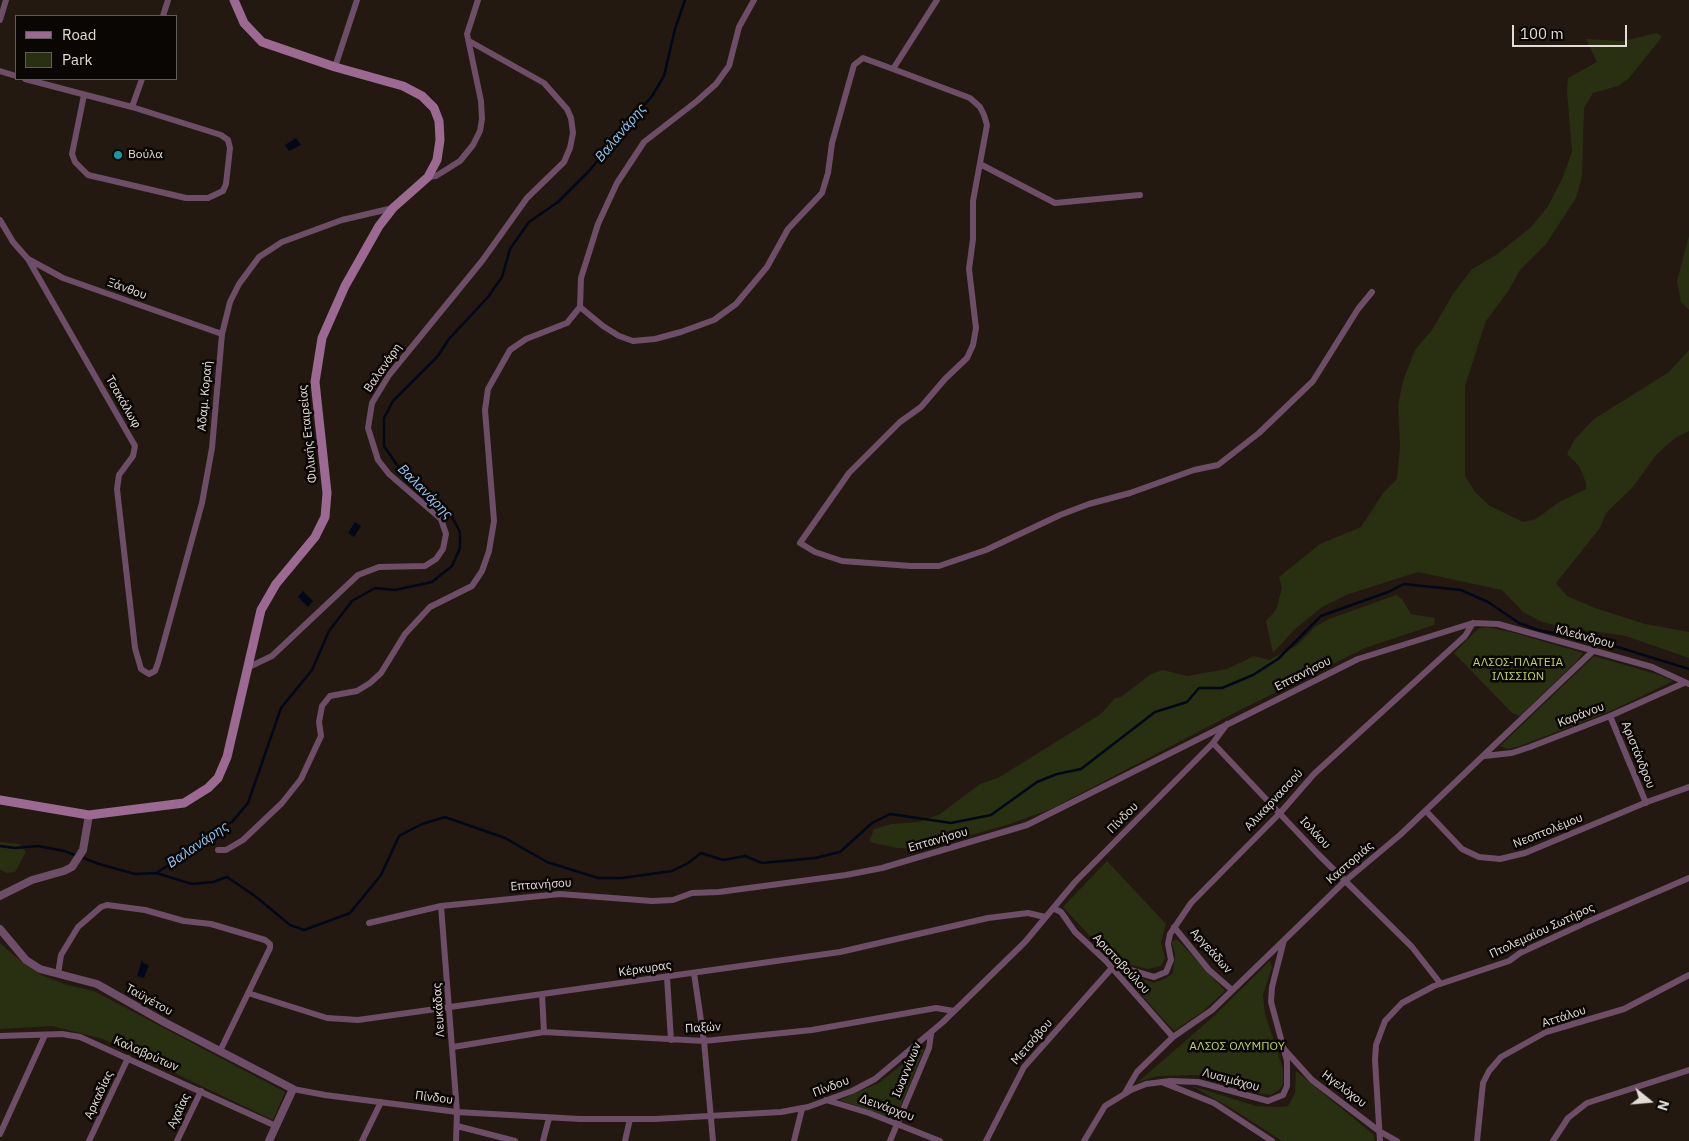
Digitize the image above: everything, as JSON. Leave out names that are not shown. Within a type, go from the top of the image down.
[{"type":"main road","name":"Φιλικής Εταιρείας","points":[[0,800],[89,816],[176,806],[192,800],[213,784],[221,774],[225,765],[249,667],[256,629],[266,599],[307,548],[325,517],[327,493],[314,382],[322,338],[345,286],[375,233],[393,208],[428,177],[437,160],[440,140],[439,121],[430,104],[422,96],[403,86],[335,67],[279,49],[259,40],[244,23],[234,0]]},
{"type":"street","points":[[0,20],[6,0]]},
{"type":"street","points":[[163,15],[168,0]]},
{"type":"street","points":[[335,67],[357,0]]},
{"type":"street","points":[[428,177],[436,176],[460,161],[473,145],[480,131],[482,119],[481,101],[470,58],[469,41],[467,39],[467,29],[478,0]]},
{"type":"street","points":[[218,850],[226,850],[243,840],[282,803],[301,779],[321,736],[322,706],[330,696],[340,692],[357,691],[370,683],[381,673],[405,634],[430,607],[472,586],[490,551],[494,521],[485,410],[488,389],[510,350],[526,339],[567,322],[580,307],[581,278],[598,224],[617,183],[644,142],[716,84],[729,66],[739,27],[754,0]]},
{"type":"street","points":[[893,69],[937,0]]},
{"type":"street","name":"Βαλανάρη","points":[[249,667],[263,662],[272,656],[358,576],[378,568],[425,566],[436,559],[443,549],[446,534],[441,519],[388,474],[378,460],[368,428],[372,403],[395,368],[482,260],[527,198],[561,165],[569,152],[573,133],[571,118],[567,109],[544,83],[469,41]]},
{"type":"street","points":[[580,307],[603,326],[633,341],[655,339],[681,332],[714,320],[736,304],[767,267],[788,229],[822,193],[828,173],[834,135],[854,65],[863,58],[970,98],[980,107],[987,125],[973,201],[973,239],[969,269],[976,328],[973,345],[967,358],[944,379],[921,407],[900,422],[849,473],[800,543],[814,552],[842,561],[939,566],[986,550],[1053,518],[1090,504],[1130,493],[1194,470],[1218,466],[1259,433],[1313,381],[1358,309],[1372,292]]},
{"type":"street","points":[[0,72],[15,76]]},
{"type":"street","points":[[29,80],[132,107],[225,138],[230,148],[226,184],[223,190],[212,197],[186,198],[88,176],[78,166],[72,154],[84,95]]},
{"type":"street","points":[[132,107],[142,80]]},
{"type":"street","points":[[980,164],[1055,203],[1140,195]]},
{"type":"street","name":"Αδαμ. Κοραή","points":[[144,673],[153,673],[158,663],[201,510],[212,448],[222,334],[230,302],[239,284],[248,270],[266,252],[282,242],[313,229],[393,208]]},
{"type":"street","name":"Τσακάλωφ","points":[[0,220],[13,242],[28,259],[135,446],[133,456],[119,475],[116,488],[135,648],[144,673]]},
{"type":"street","name":"Ξάνθου","points":[[28,259],[63,278],[222,334]]},
{"type":"street","name":"Κλεάνδρου","points":[[1473,622],[1506,626],[1592,652],[1652,667],[1686,683]]},
{"type":"street","name":"Επτανήσου","points":[[369,924],[442,906],[560,894],[673,900],[692,893],[719,892],[871,870],[999,835],[1033,823],[1358,659],[1473,622]]},
{"type":"street","name":"Αλικαρνασσού","points":[[1111,969],[1120,967],[1150,976],[1163,974],[1170,963],[1168,942],[1174,927],[1191,902],[1280,813],[1314,774],[1465,636],[1473,622]]},
{"type":"street","name":"Καστοριάς","points":[[1125,1093],[1137,1072],[1173,1037],[1202,1018],[1345,881],[1426,811],[1592,652]]},
{"type":"street","name":"Καράνου","points":[[1483,757],[1512,753],[1610,716],[1686,683]]},
{"type":"street","name":"Αριστάνδρου","points":[[1610,716],[1646,803]]},
{"type":"street","name":"Πίνδου","points":[[293,1089],[457,1112],[549,1118],[630,1119],[773,1113],[802,1109],[825,1100],[870,1082],[931,1034],[1025,942],[1084,872],[1213,743],[1228,723]]},
{"type":"street","name":"Ιολάου","points":[[1213,743],[1345,881],[1412,947],[1440,984]]},
{"type":"street","name":"Νεοπτολέμου","points":[[1426,811],[1462,849],[1479,857],[1500,859],[1525,853],[1689,787]]},
{"type":"street","points":[[0,896],[32,880],[64,871],[78,860],[86,838],[89,816]]},
{"type":"street","name":"Πτολεμαίου Σωτήρος","points":[[1380,1141],[1375,1060],[1382,1024],[1393,1011],[1409,998],[1440,984],[1509,961],[1520,953],[1587,922],[1689,878]]},
{"type":"street","points":[[58,974],[62,955],[78,927],[101,907],[107,906],[145,910],[184,921],[211,924],[268,941],[270,948],[220,1051]]},
{"type":"street","name":"Λευκάδας","points":[[442,906],[457,1112],[456,1141]]},
{"type":"street","name":"Αριστοβούλου","points":[[1053,908],[1061,912],[1075,932],[1173,1037]]},
{"type":"street","name":"Κέρκυρας","points":[[248,993],[315,1015],[340,1020],[367,1020],[840,952],[988,918],[1028,913],[1045,917]]},
{"type":"street","name":"Αργεάδων","points":[[1174,927],[1209,970],[1232,990]]},
{"type":"street","name":"Ταϋγέτου","points":[[0,929],[26,960],[40,969],[79,977],[97,984],[293,1089]]},
{"type":"street","name":"Λυσιμάχου","points":[[1160,1082],[1198,1082],[1263,1100],[1277,1100],[1283,1095],[1287,1086],[1288,1071],[1284,1048],[1271,1002],[1272,987],[1284,939]]},
{"type":"street","name":"Μετσόβου","points":[[986,1141],[1024,1067],[1111,969]]},
{"type":"street","points":[[694,974],[704,1040],[713,1141]]},
{"type":"street","name":"Αττάλου","points":[[1477,1141],[1483,1083],[1489,1071],[1501,1057],[1546,1032],[1624,1009],[1689,975]]},
{"type":"street","points":[[667,977],[671,1040]]},
{"type":"street","points":[[542,994],[544,1032]]},
{"type":"street","name":"Παξών","points":[[453,1047],[544,1032],[671,1040],[704,1040],[812,1030],[936,1008],[954,1011]]},
{"type":"street","name":"Ιωαννίνων","points":[[890,1141],[929,1048],[931,1034]]},
{"type":"street","points":[[0,1134],[45,1035]]},
{"type":"street","name":"Καλαβρύτων","points":[[0,1036],[71,1035],[128,1058],[276,1126]]},
{"type":"street","name":"Ηγελόχου","points":[[1284,1048],[1312,1080],[1380,1131],[1397,1141]]},
{"type":"street","name":"Αρκαδίας","points":[[89,1141],[128,1058]]},
{"type":"street","points":[[1553,1141],[1568,1118],[1587,1103],[1689,1070]]},
{"type":"street","points":[[1160,1082],[1214,1103],[1272,1141]]},
{"type":"street","name":"Καστοριάς","points":[[1084,1141],[1102,1109],[1125,1093],[1146,1084],[1160,1082]]},
{"type":"street","points":[[269,1141],[293,1089]]},
{"type":"street","name":"Αχαΐας","points":[[177,1141],[201,1091]]},
{"type":"street","name":"Δεινάρχου","points":[[825,1100],[896,1123],[940,1141]]},
{"type":"street","points":[[362,1141],[381,1102]]},
{"type":"street","points":[[794,1141],[802,1109]]},
{"type":"street","points":[[543,1141],[549,1118]]},
{"type":"street","points":[[625,1141],[630,1119]]},
{"type":"street","points":[[457,1126],[515,1141]]},
{"type":"green space","points":[[1657,33],[1662,37],[1629,78],[1618,86],[1593,93],[1584,108],[1582,177],[1576,198],[1546,244],[1520,270],[1509,290],[1486,321],[1465,386],[1465,476],[1475,492],[1490,506],[1523,522],[1536,519],[1559,502],[1586,489],[1586,483],[1579,466],[1567,454],[1575,439],[1594,419],[1669,372],[1689,350],[1689,431],[1675,438],[1656,455],[1633,487],[1606,513],[1600,528],[1556,583],[1567,596],[1595,608],[1645,624],[1689,632],[1689,658],[1626,636],[1542,622],[1523,612],[1502,590],[1418,572],[1346,595],[1322,607],[1295,629],[1273,653],[1266,621],[1276,610],[1282,588],[1279,577],[1320,544],[1361,527],[1384,492],[1397,479],[1400,446],[1398,405],[1403,381],[1415,350],[1432,330],[1453,294],[1472,269],[1496,255],[1530,228],[1547,208],[1563,177],[1572,152],[1567,92],[1568,78],[1597,62],[1586,39],[1623,41]]},
{"type":"green space","points":[[1689,236],[1689,310],[1681,302],[1677,281]]},
{"type":"green space","points":[[1396,595],[1402,599],[1411,614],[1435,618],[1434,625],[1365,648],[1240,710],[1051,809],[1010,824],[921,849],[897,848],[869,842],[874,829],[892,824],[919,822],[940,814],[980,784],[998,778],[1101,714],[1115,698],[1121,697],[1151,674],[1163,670],[1187,676],[1227,669],[1254,656],[1269,660],[1296,646],[1315,627],[1329,619]]},
{"type":"green space","name":"ΑΛΣΟΣ-ΠΛΑΤΕΙΑ ΙΛΙΣΣΙΩΝ","points":[[1487,627],[1515,633],[1583,653],[1520,716],[1512,713],[1454,653],[1478,629]]},
{"type":"green space","points":[[1594,656],[1656,674],[1673,681],[1613,710],[1520,746],[1508,749],[1500,746]]},
{"type":"green space","points":[[0,842],[19,844],[26,852],[15,872],[7,873],[0,870]]},
{"type":"green space","points":[[1107,861],[1166,924],[1161,942],[1165,958],[1161,966],[1148,969],[1112,960],[1063,907]]},
{"type":"green space","name":"ΑΛΣΟΣ ΟΛΥΜΠΟΥ","points":[[1178,940],[1225,991],[1202,1012],[1174,1031],[1123,973],[1154,983],[1166,978],[1173,973],[1175,954],[1172,942]]},
{"type":"green space","points":[[0,943],[41,975],[67,985],[94,991],[285,1092],[273,1120],[103,1039],[52,1026],[0,1029]]},
{"type":"green space","name":"ΑΛΣΟΣ ΟΛΥΜΠΟΥ","points":[[1270,961],[1272,967],[1263,995],[1265,1014],[1283,1069],[1283,1084],[1279,1090],[1271,1095],[1259,1093],[1196,1075],[1158,1076],[1138,1082],[1214,1016]]},
{"type":"green space","points":[[921,1049],[924,1050],[895,1119],[839,1100],[879,1083]]},
{"type":"green space","name":"ΑΛΣΟΣ ΟΛΥΜΠΟΥ","points":[[1296,1071],[1373,1134],[1375,1141],[1282,1141],[1231,1108],[1192,1086],[1256,1106],[1288,1106],[1295,1093]]},
{"type":"water","points":[[296,138],[301,145],[289,151],[285,145]]},
{"type":"water","points":[[355,522],[361,526],[354,537],[348,533]]},
{"type":"water","points":[[303,591],[313,601],[308,607],[298,597]]},
{"type":"water","points":[[142,960],[143,963],[149,965],[144,978],[137,976]]},
{"type":"waterway","name":"Βαλανάρης","points":[[0,846],[15,848],[38,846],[64,851],[99,864],[135,874],[156,873],[177,860],[215,831],[232,822],[248,803],[281,708],[312,670],[329,631],[352,601],[375,588],[395,590],[432,582],[452,566],[460,548],[460,532],[452,517],[432,494],[397,465],[384,446],[384,418],[393,401],[437,357],[449,339],[488,297],[502,277],[510,249],[529,222],[558,202],[589,171],[652,96],[664,76],[675,29],[685,0]]},
{"type":"waterway","points":[[156,873],[192,884],[213,882],[227,877],[255,896],[290,925],[304,930],[350,913],[381,875],[399,836],[422,824],[445,817],[505,838],[547,862],[598,878],[622,878],[672,871],[688,863],[701,853],[723,860],[745,856],[762,863],[815,858],[840,852],[872,823],[890,814],[951,823],[991,815],[1037,782],[1057,774],[1081,769],[1155,712],[1187,702],[1199,688],[1222,688],[1253,675],[1278,659],[1321,616],[1388,592],[1404,584],[1461,590],[1488,602],[1519,623],[1538,630],[1608,644],[1689,669]]},
{"type":"place","name":"Βούλα","points":[[118,155]]}]
